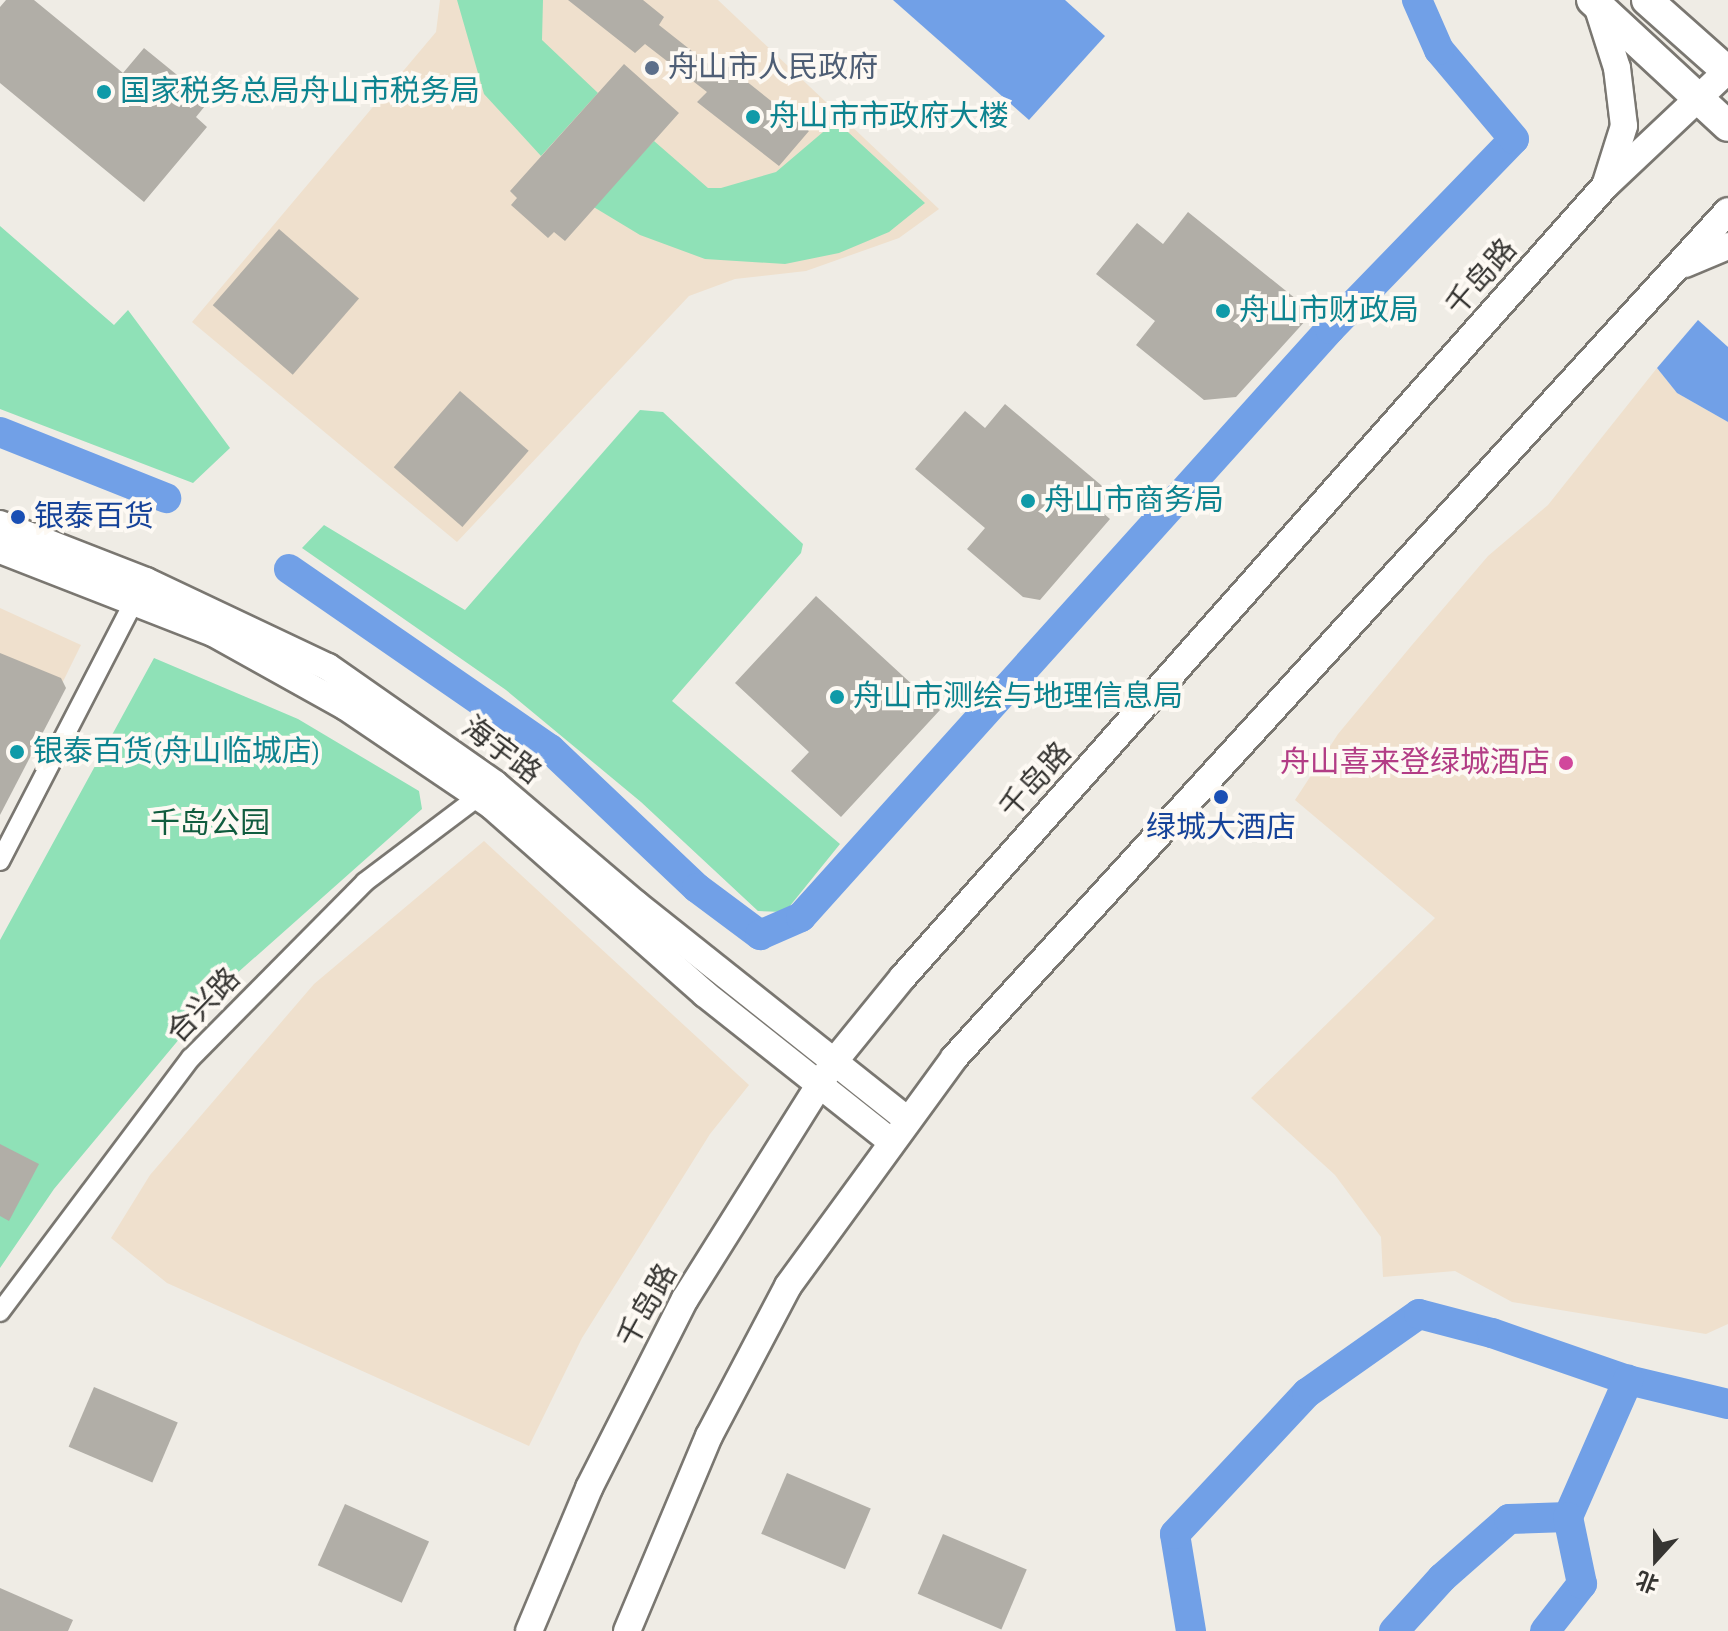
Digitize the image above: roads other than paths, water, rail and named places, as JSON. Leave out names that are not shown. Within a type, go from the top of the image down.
[{"type":"main road","points":[[1647,0],[1728,71]]},
{"type":"main road","points":[[1595,2],[1699,94],[1728,126]]},
{"type":"street","points":[[1595,2],[1617,68],[1624,126],[1605,186]]},
{"type":"street","name":"千岛路","points":[[529,1631],[589,1488],[685,1299],[826,1074],[903,977],[1605,186],[1699,94],[1728,71]]},
{"type":"street","points":[[627,1631],[709,1436],[788,1286],[954,1058],[1728,211]]},
{"type":"street","points":[[1678,266],[1728,246]]},
{"type":"street","name":"海宇路","points":[[0,524],[139,592],[346,707],[486,790],[705,994],[826,1074],[908,1120]]},
{"type":"street","name":"海宇路","points":[[0,550],[139,592]]},
{"type":"street","points":[[0,861],[139,592]]},
{"type":"street","name":"合兴路","points":[[0,1312],[191,1058],[365,882],[486,790]]},
{"type":"street","name":"海宇路","points":[[826,1074],[892,1142]]},
{"type":"water","points":[[893,0],[1065,0],[1105,36],[1029,120]]},
{"type":"water","points":[[1698,320],[1728,347],[1728,422],[1677,393],[1657,368]]},
{"type":"waterway","points":[[289,569],[550,749],[697,888],[760,935],[801,917],[1330,329],[1514,139],[1439,50],[1417,0]]},
{"type":"waterway","points":[[0,432],[166,498]]},
{"type":"waterway","points":[[1191,1631],[1175,1534],[1307,1393],[1419,1314],[1492,1333],[1628,1380],[1728,1404]]},
{"type":"waterway","points":[[1394,1631],[1442,1578],[1509,1519],[1568,1517],[1628,1380]]},
{"type":"waterway","points":[[1545,1631],[1582,1584],[1568,1517]]},
{"type":"place","name":"舟山市人民政府","points":[[652,68]]},
{"type":"place","name":"国家税务总局舟山市税务局","points":[[104,92]]},
{"type":"place","name":"舟山市市政府大楼","points":[[753,117]]},
{"type":"place","name":"舟山市财政局","points":[[1223,311]]},
{"type":"place","name":"舟山市商务局","points":[[1028,501]]},
{"type":"place","name":"银泰百货","points":[[18,517]]},
{"type":"place","name":"舟山市测绘与地理信息局","points":[[837,697]]},
{"type":"place","name":"银泰百货(舟山临城店)","points":[[17,752]]},
{"type":"place","name":"舟山喜来登绿城酒店","points":[[1566,763]]},
{"type":"place","name":"绿城大酒店","points":[[1221,797]]},
{"type":"park label","name":"千岛公园","points":[[210,824]]}]
